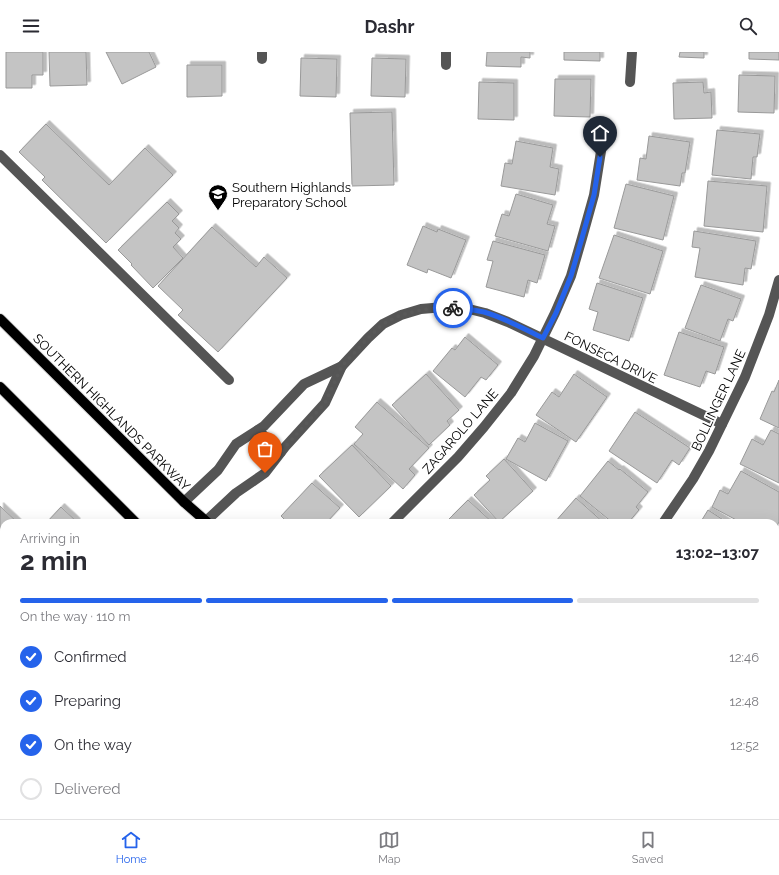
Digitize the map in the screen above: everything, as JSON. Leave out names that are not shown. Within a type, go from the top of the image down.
[{"type":"main road","name":"SOUTHERN HIGHLANDS PARKWAY","points":[[0,319],[184,502],[204,519]]},
{"type":"main road","points":[[0,387],[132,519]]},
{"type":"street","points":[[446,52],[446,65]]},
{"type":"street","points":[[630,82],[632,52]]},
{"type":"street","name":"ZAGAROLO LANE","points":[[396,519],[458,457],[484,427],[511,393],[534,356],[556,313],[573,268],[594,195],[602,145]]},
{"type":"street","points":[[0,155],[229,380]]},
{"type":"street","name":"BOLLINGER LANE","points":[[666,519],[693,479],[709,451],[748,370],[769,315],[779,280]]},
{"type":"street","name":"FONSECA DRIVE","points":[[210,519],[236,493],[265,473],[281,452],[325,403],[342,366],[368,338],[383,324],[401,315],[421,310],[444,307],[465,308],[485,313],[543,338],[722,424]]},
{"type":"street","name":"FONSECA DRIVE","points":[[184,502],[218,470],[236,444],[264,426],[304,384],[342,366]]},
{"type":"street","points":[[258,430],[281,452]]},
{"type":"building","points":[[6,52],[43,52],[43,75],[32,75],[32,88],[6,88]]},
{"type":"building","points":[[49,52],[86,52],[87,85],[50,86]]},
{"type":"building","points":[[106,52],[149,52],[156,67],[122,84]]},
{"type":"building","points":[[487,52],[530,52],[530,58],[521,57],[521,67],[486,66]]},
{"type":"building","points":[[564,52],[600,52],[600,61],[564,60]]},
{"type":"building","points":[[680,52],[704,52],[704,58],[679,57]]},
{"type":"building","points":[[749,52],[779,52],[779,60],[749,59]]},
{"type":"building","points":[[301,58],[337,59],[336,97],[300,96]]},
{"type":"building","points":[[372,58],[406,59],[405,97],[371,96]]},
{"type":"building","points":[[187,65],[222,65],[222,96],[187,97]]},
{"type":"building","points":[[739,75],[775,76],[774,113],[738,112]]},
{"type":"building","points":[[555,79],[591,79],[590,117],[554,116]]},
{"type":"building","points":[[479,82],[514,83],[514,120],[478,119]]},
{"type":"building","points":[[703,82],[704,93],[711,92],[712,118],[674,119],[673,83]]},
{"type":"building","points":[[392,112],[394,185],[352,186],[350,113]]},
{"type":"building","points":[[46,124],[109,185],[145,148],[173,175],[106,243],[42,180],[45,177],[19,152]]},
{"type":"building","points":[[717,130],[760,134],[757,157],[753,157],[751,179],[712,175]]},
{"type":"building","points":[[649,136],[690,142],[685,173],[682,173],[680,186],[637,180],[640,158],[646,159]]},
{"type":"building","points":[[516,141],[553,148],[550,167],[559,169],[555,195],[501,186],[505,163],[512,164]]},
{"type":"building","points":[[708,181],[767,186],[763,232],[704,226]]},
{"type":"building","points":[[626,184],[674,196],[663,240],[614,228]]},
{"type":"building","points":[[516,194],[553,205],[547,224],[555,226],[548,251],[495,236],[502,214],[509,216]]},
{"type":"building","points":[[167,202],[179,214],[172,221],[179,228],[175,233],[181,239],[173,247],[183,258],[153,288],[118,250]]},
{"type":"building","points":[[423,226],[437,232],[438,229],[466,240],[451,278],[428,269],[427,273],[407,265]]},
{"type":"building","points":[[212,227],[256,267],[264,257],[287,278],[218,352],[178,315],[183,310],[158,286]]},
{"type":"building","points":[[694,231],[756,241],[751,269],[745,268],[743,285],[695,277],[700,248],[692,247]]},
{"type":"building","points":[[614,235],[663,251],[650,294],[599,278]]},
{"type":"building","points":[[493,241],[545,255],[537,283],[528,280],[524,297],[486,287],[493,261],[487,260]]},
{"type":"building","points":[[597,283],[643,298],[629,341],[593,330],[598,312],[589,309]]},
{"type":"building","points":[[701,285],[741,299],[733,321],[728,319],[720,341],[685,328]]},
{"type":"building","points":[[679,332],[724,347],[715,374],[706,371],[700,387],[664,375]]},
{"type":"building","points":[[465,337],[498,365],[486,380],[481,377],[465,397],[433,371],[452,348],[455,350]]},
{"type":"building","points":[[426,374],[459,410],[447,421],[450,425],[429,445],[392,405]]},
{"type":"building","points":[[574,374],[607,397],[576,442],[536,415],[552,392],[559,397]]},
{"type":"building","points":[[779,380],[779,428],[760,419],[772,391],[774,392]]},
{"type":"building","points":[[377,402],[429,448],[409,469],[415,475],[403,489],[354,444],[363,434],[355,427]]},
{"type":"building","points":[[635,412],[690,448],[679,465],[672,460],[657,483],[609,451]]},
{"type":"building","points":[[535,423],[568,441],[546,481],[506,459],[518,438],[525,442]]},
{"type":"building","points":[[771,430],[779,434],[779,483],[740,464],[752,439],[763,445]]},
{"type":"building","points":[[352,445],[391,486],[359,517],[319,476]]},
{"type":"building","points":[[504,459],[533,491],[502,519],[496,519],[474,495],[490,480],[486,476]]},
{"type":"building","points":[[608,461],[648,492],[636,507],[639,510],[631,519],[608,519],[580,496]]},
{"type":"building","points":[[741,471],[779,492],[779,519],[734,519],[712,507],[720,490],[728,494]]},
{"type":"building","points":[[312,483],[340,508],[330,519],[284,519],[281,516]]},
{"type":"building","points":[[576,498],[600,519],[558,519]]},
{"type":"building","points":[[468,500],[489,519],[449,519]]},
{"type":"building","points":[[0,506],[14,519],[0,519]]},
{"type":"building","points":[[61,507],[74,519],[50,519]]},
{"type":"building","points":[[708,510],[722,519],[702,519]]},
{"type":"way so far","points":[[265,473],[285,447],[325,403],[342,366],[383,324],[401,315],[421,310],[444,307],[453,308]]},
{"type":"place","name":"Southern Highlands Preparatory School","points":[[218,211]]},
{"type":"route","points":[[453,308],[465,308],[485,313],[543,338],[556,313],[571,276],[594,195],[600,157]]}]
